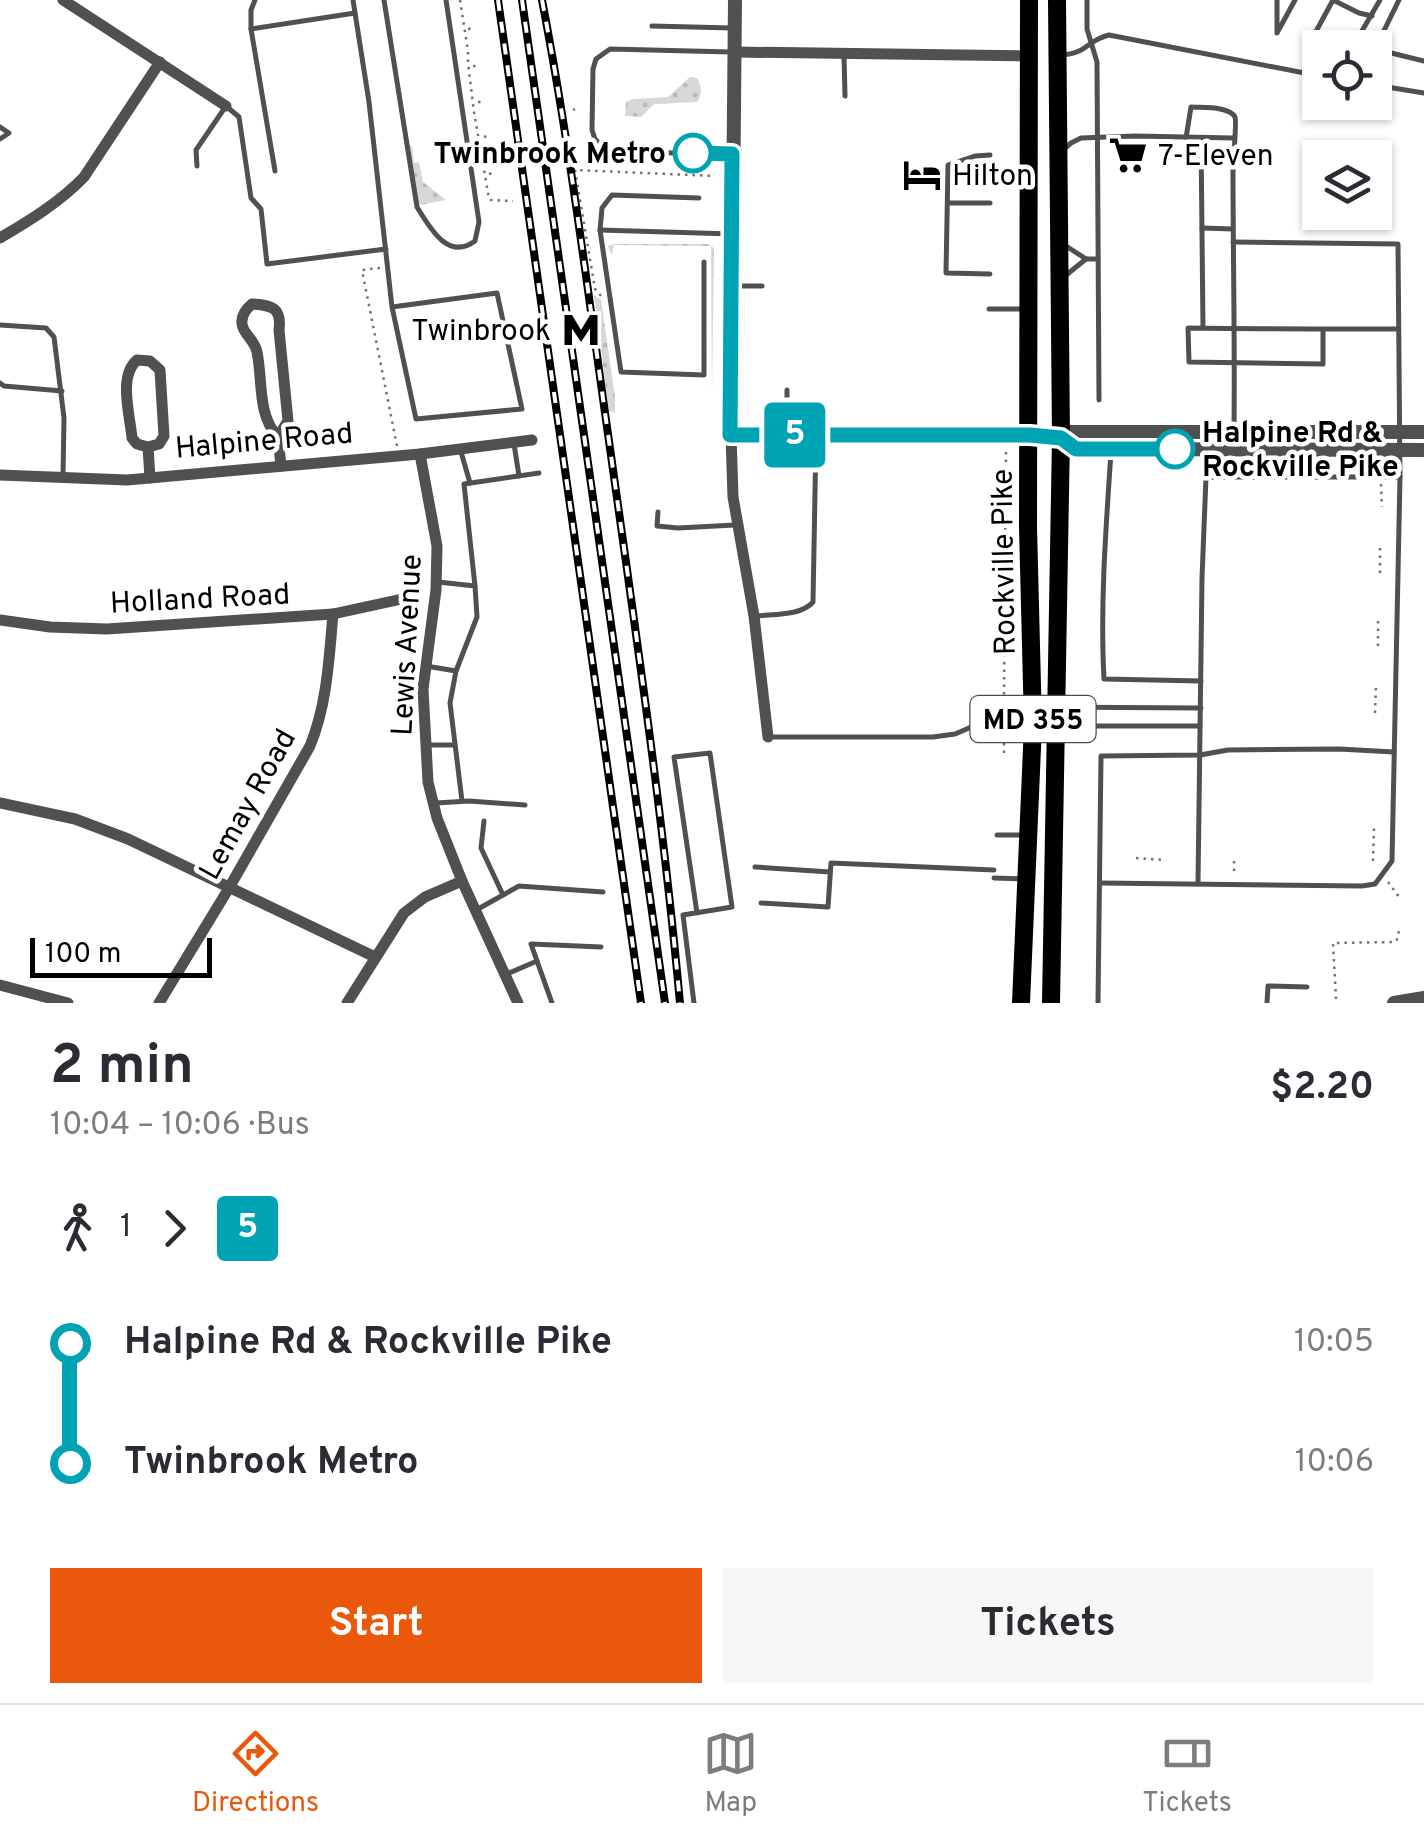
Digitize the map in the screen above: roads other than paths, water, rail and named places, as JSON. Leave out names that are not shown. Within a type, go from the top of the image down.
[{"type":"main road","name":"Rockville Pike","points":[[1052,1003],[1061,438],[1058,0]]},
{"type":"main road","name":"Rockville Pike","points":[[1020,1003],[1032,716],[1028,527],[1029,6]]},
{"type":"main road","points":[[1029,6],[1042,42],[1048,51],[1058,55]]},
{"type":"main road","points":[[1029,56],[1046,69],[1057,94]]},
{"type":"street","points":[[63,0],[226,106]]},
{"type":"street","points":[[735,0],[730,435],[733,497],[754,616],[768,737]]},
{"type":"street","points":[[735,52],[1029,56]]},
{"type":"street","points":[[0,238],[84,177],[160,62]]},
{"type":"street","points":[[278,438],[288,421],[280,319],[268,305],[252,304],[245,310],[241,323],[254,340],[266,422],[278,438],[280,466]]},
{"type":"street","points":[[138,360],[150,361],[160,370],[164,436],[159,444],[148,447],[132,438],[127,377],[138,360]]},
{"type":"street","points":[[1061,438],[1070,432],[1424,432]]},
{"type":"street","points":[[730,435],[1030,435],[1061,438],[1076,449],[1424,450]]},
{"type":"street","name":"Halpine Road","points":[[0,475],[127,480],[532,440]]},
{"type":"street","points":[[148,447],[150,478]]},
{"type":"street","name":"Lewis Avenue","points":[[420,454],[438,546],[423,690],[428,782],[462,880],[518,1003]]},
{"type":"street","name":"Holland Road","points":[[0,620],[107,629],[333,614],[402,599]]},
{"type":"street","name":"Lemay Road","points":[[160,1003],[320,724],[333,614]]},
{"type":"street","points":[[0,803],[75,818],[128,839],[375,958]]},
{"type":"street","points":[[347,1003],[404,913],[424,897],[462,880]]},
{"type":"street","points":[[0,985],[68,1003]]},
{"type":"lane","points":[[255,0],[251,29],[275,171]]},
{"type":"lane","points":[[353,0],[369,102],[392,307],[416,419],[522,409],[498,294],[392,307]]},
{"type":"lane","points":[[384,0],[417,208],[432,231],[446,244],[458,248],[475,240],[479,222],[446,0]]},
{"type":"lane","points":[[1087,0],[1087,30],[1097,62],[1099,400]]},
{"type":"lane","points":[[1277,0],[1277,32],[1295,0]]},
{"type":"lane","points":[[1316,30],[1332,0],[1372,16]]},
{"type":"lane","points":[[1363,30],[1380,0]]},
{"type":"lane","points":[[1400,0],[1375,49],[1424,62]]},
{"type":"lane","points":[[251,29],[355,14]]},
{"type":"lane","points":[[652,26],[735,28]]},
{"type":"lane","points":[[1058,55],[1087,49],[1097,38],[1109,35],[1302,72]]},
{"type":"lane","points":[[732,154],[604,149],[593,134],[592,75],[596,60],[610,49],[735,52]]},
{"type":"lane","points":[[844,53],[845,96]]},
{"type":"lane","points":[[1392,88],[1424,93]]},
{"type":"lane","points":[[198,166],[196,150],[226,106],[239,116],[251,198],[261,209],[267,264],[386,249]]},
{"type":"lane","points":[[1186,138],[1191,107],[1230,112],[1236,120],[1232,242],[1234,430]]},
{"type":"lane","points":[[0,126],[9,134],[0,140]]},
{"type":"lane","points":[[1059,155],[1081,138],[1233,138]]},
{"type":"lane","points":[[1201,138],[1203,328]]},
{"type":"lane","points":[[990,155],[948,165],[946,273],[990,274]]},
{"type":"lane","points":[[990,175],[1029,170]]},
{"type":"lane","points":[[699,198],[612,195],[602,208],[600,230],[621,372],[704,375],[704,262]]},
{"type":"lane","points":[[948,203],[990,202]]},
{"type":"lane","points":[[1202,228],[1233,229]]},
{"type":"lane","points":[[600,230],[732,234]]},
{"type":"lane","points":[[1060,240],[1086,259],[1098,259]]},
{"type":"lane","points":[[1100,883],[1362,886],[1375,884],[1392,861],[1400,477],[1398,244],[1232,242]]},
{"type":"lane","points":[[1060,282],[1086,259]]},
{"type":"lane","points":[[732,286],[762,286]]},
{"type":"lane","points":[[989,310],[1029,309]]},
{"type":"lane","points":[[0,325],[46,328],[54,337],[64,418],[63,479]]},
{"type":"lane","points":[[1322,329],[1322,364],[1189,362],[1188,328],[1398,329]]},
{"type":"lane","points":[[0,382],[4,386],[62,391]]},
{"type":"lane","points":[[787,390],[788,435]]},
{"type":"lane","points":[[754,616],[802,610],[812,602],[816,435]]},
{"type":"lane","points":[[514,442],[519,476]]},
{"type":"lane","points":[[461,448],[470,483]]},
{"type":"lane","points":[[1111,449],[1104,679],[1201,681]]},
{"type":"lane","points":[[1198,884],[1207,449]]},
{"type":"lane","points":[[462,801],[450,703],[456,671],[478,617],[464,484],[540,473]]},
{"type":"lane","points":[[1207,477],[1400,477]]},
{"type":"lane","points":[[658,512],[657,526],[737,525]]},
{"type":"lane","points":[[437,582],[475,586]]},
{"type":"lane","points":[[426,666],[456,671]]},
{"type":"lane","points":[[976,725],[984,729],[1032,716],[1200,708]]},
{"type":"lane","points":[[768,737],[956,734],[976,725],[980,717],[1004,709],[1032,716],[1200,726]]},
{"type":"lane","points":[[424,745],[456,745]]},
{"type":"lane","points":[[1098,1003],[1101,756],[1200,755],[1228,750],[1394,752]]},
{"type":"lane","points":[[694,1003],[682,916],[697,914],[732,907],[710,753],[674,757],[697,914]]},
{"type":"lane","points":[[433,803],[526,805]]},
{"type":"lane","points":[[484,820],[482,848],[503,895]]},
{"type":"lane","points":[[997,835],[1028,835]]},
{"type":"lane","points":[[761,902],[828,907],[831,863],[1027,879]]},
{"type":"lane","points":[[755,867],[830,872]]},
{"type":"lane","points":[[476,910],[519,886],[603,892]]},
{"type":"lane","points":[[552,1003],[531,944],[601,948]]},
{"type":"lane","points":[[504,975],[537,962]]},
{"type":"lane","points":[[1267,1003],[1268,986],[1308,988]]},
{"type":"railway","points":[[498,0],[641,1003]]},
{"type":"railway","points":[[522,0],[665,1003]]},
{"type":"railway","points":[[542,0],[570,165],[638,651],[680,1003]]},
{"type":"place","name":"Twinbrook Metro","points":[[693,153]]},
{"type":"place","name":"7-Eleven","points":[[1128,155]]},
{"type":"place","name":"Hilton","points":[[922,175]]},
{"type":"place","name":"Twinbrook","points":[[581,330]]},
{"type":"place","name":"Halpine Rd & Rockville Pike","points":[[1175,449]]}]
